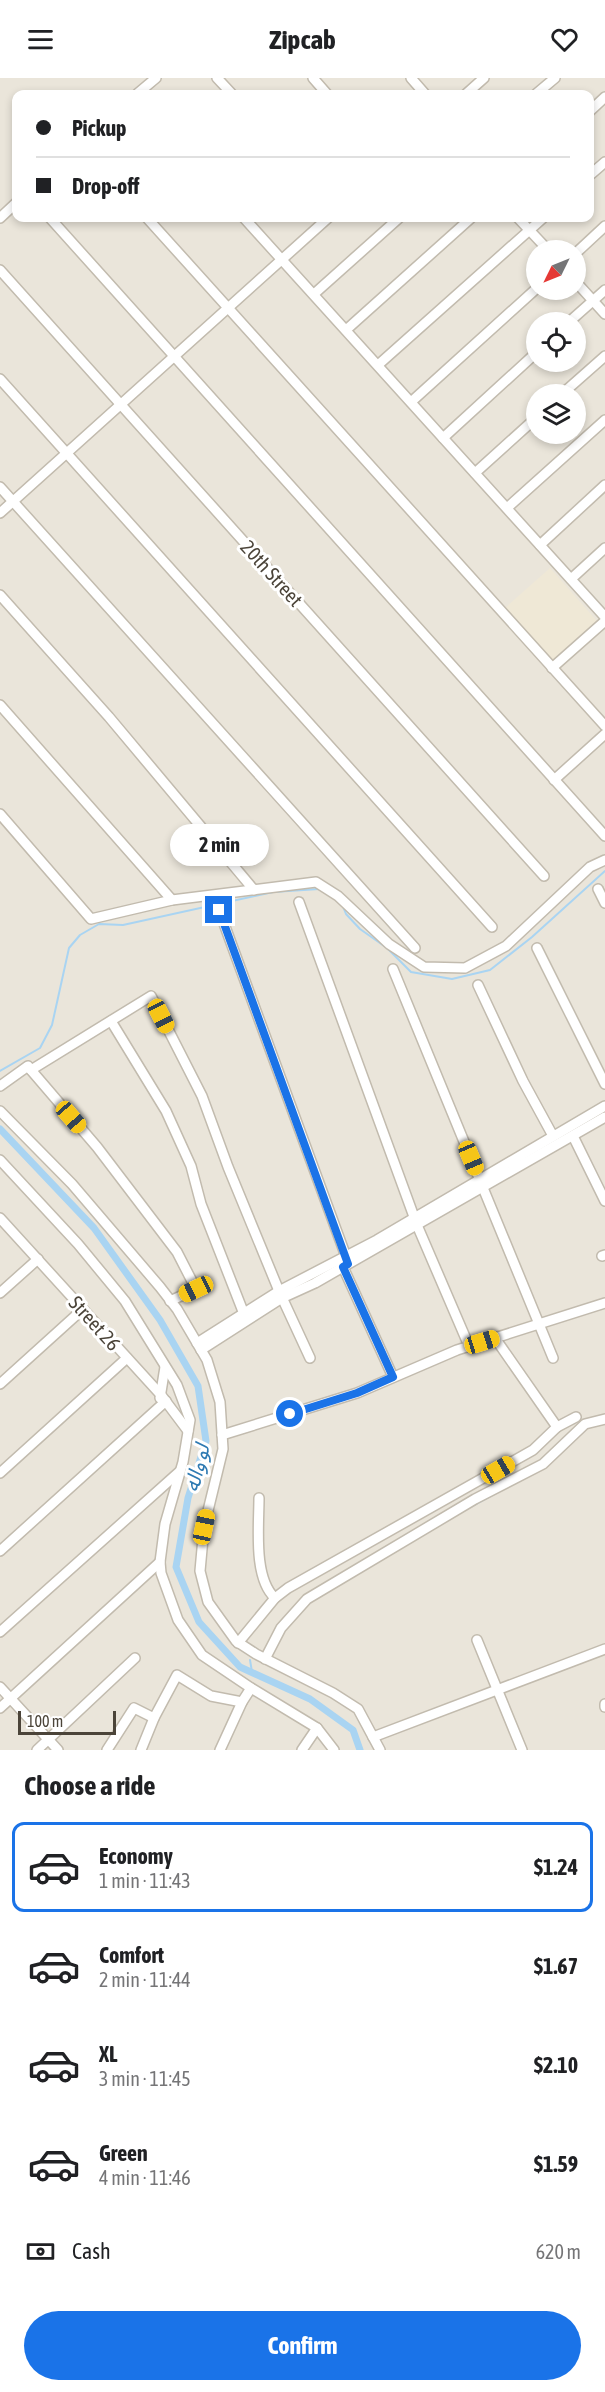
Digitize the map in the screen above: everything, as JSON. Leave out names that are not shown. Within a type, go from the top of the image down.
[{"type":"street","points":[[142,90],[156,78]]},
{"type":"street","points":[[217,78],[228,90]]},
{"type":"street","points":[[313,78],[324,90]]},
{"type":"street","points":[[411,78],[422,90]]},
{"type":"street","points":[[470,90],[484,78]]},
{"type":"street","points":[[541,90],[555,78]]},
{"type":"street","points":[[594,107],[605,97]]},
{"type":"street","points":[[0,218],[12,207]]},
{"type":"street","points":[[54,222],[605,836]]},
{"type":"street","points":[[151,222],[605,726]]},
{"type":"street","points":[[248,222],[604,616],[552,668]]},
{"type":"street","points":[[0,513],[324,222]]},
{"type":"street","points":[[314,294],[395,222]]},
{"type":"street","points":[[346,330],[467,222]]},
{"type":"street","points":[[522,222],[538,240]]},
{"type":"street","points":[[378,365],[538,222]]},
{"type":"street","points":[[586,244],[605,226]]},
{"type":"street","name":"20th Street","points":[[0,270],[544,876]]},
{"type":"street","points":[[580,312],[605,290]]},
{"type":"street","points":[[586,293],[605,314]]},
{"type":"street","points":[[411,402],[526,298]]},
{"type":"street","points":[[573,384],[605,356]]},
{"type":"street","points":[[443,438],[526,362]]},
{"type":"street","points":[[0,379],[492,927]]},
{"type":"street","points":[[507,508],[605,420]]},
{"type":"street","points":[[475,473],[526,427]]},
{"type":"street","points":[[540,545],[605,485]]},
{"type":"street","points":[[0,487],[416,948]]},
{"type":"street","points":[[571,579],[605,548]]},
{"type":"street","points":[[0,595],[109,717],[254,890]]},
{"type":"street","points":[[0,705],[172,900]]},
{"type":"street","points":[[554,780],[605,734]]},
{"type":"street","points":[[0,814],[91,919],[172,900],[316,882],[338,896],[389,944],[424,967],[465,968],[506,946],[590,867],[605,860]]},
{"type":"street","points":[[598,889],[605,903]]},
{"type":"street","points":[[299,902],[416,1221],[469,1346]]},
{"type":"street","points":[[219,910],[346,1263],[393,1377]]},
{"type":"street","points":[[537,948],[605,1084]]},
{"type":"street","points":[[393,969],[553,1358]]},
{"type":"street","points":[[478,985],[523,1081],[553,1136]]},
{"type":"street","points":[[32,1070],[151,996],[202,1096],[228,1167],[310,1358]]},
{"type":"street","points":[[111,1021],[166,1111],[191,1166],[201,1204],[244,1314]]},
{"type":"street","points":[[0,1086],[28,1066],[97,1148],[177,1252],[196,1289],[170,1301]]},
{"type":"street","points":[[482,1183],[553,1136],[605,1106]]},
{"type":"street","points":[[0,1111],[72,1184],[170,1301],[207,1360],[220,1402],[223,1449],[204,1527],[200,1571],[208,1602],[238,1642],[358,1709],[380,1750]]},
{"type":"street","points":[[199,1346],[244,1314],[346,1263],[482,1183],[605,1117]]},
{"type":"street","points":[[573,1136],[605,1201]]},
{"type":"street","points":[[0,1160],[78,1244],[125,1301],[177,1385],[190,1420],[180,1471],[165,1524],[160,1562],[161,1573],[178,1620],[202,1655],[317,1728],[334,1750]]},
{"type":"street","name":"Street 26","points":[[0,1218],[127,1358],[188,1431]]},
{"type":"street","points":[[0,1293],[38,1259]]},
{"type":"street","points":[[199,1346],[281,1295]]},
{"type":"street","points":[[222,1435],[357,1393],[469,1346],[605,1303]]},
{"type":"street","points":[[0,1384],[82,1309]]},
{"type":"street","points":[[495,1338],[557,1427]]},
{"type":"street","points":[[0,1473],[127,1358]]},
{"type":"street","points":[[0,1551],[162,1401],[165,1367]]},
{"type":"street","points":[[238,1642],[275,1598],[288,1588],[533,1450],[557,1427],[576,1417]]},
{"type":"street","points":[[265,1659],[281,1628],[307,1599],[475,1499],[543,1464],[585,1424],[605,1419]]},
{"type":"street","points":[[0,1632],[180,1471]]},
{"type":"street","points":[[259,1498],[261,1570],[270,1593],[275,1598]]},
{"type":"street","points":[[0,1708],[160,1562]]},
{"type":"street","points":[[477,1640],[522,1750]]},
{"type":"street","points":[[373,1737],[605,1649]]},
{"type":"street","points":[[37,1750],[135,1658]]},
{"type":"street","points":[[141,1750],[154,1718],[177,1675],[210,1696],[242,1702]]},
{"type":"street","points":[[0,1687],[58,1750]]},
{"type":"street","points":[[220,1750],[251,1688]]},
{"type":"street","points":[[107,1750],[134,1708],[154,1718]]},
{"type":"street","points":[[302,1750],[317,1728]]},
{"type":"street","points":[[320,1750],[328,1742]]},
{"type":"shaded area","points":[[0,78],[605,78],[605,1750],[0,1750]]},
{"type":"shaded area","points":[[550,568],[597,621],[553,660],[505,608]]},
{"type":"waterway","points":[[342,904],[346,914],[360,929],[387,948],[411,972],[452,979],[490,970],[532,937],[605,871]]},
{"type":"waterway","points":[[0,1071],[40,1048],[52,1025],[69,948],[80,935],[99,924],[123,925],[273,892],[319,889]]},
{"type":"waterway","name":"لو واله","points":[[0,1129],[94,1228],[160,1320],[198,1386],[206,1441],[188,1498],[176,1567],[199,1622],[240,1667],[310,1699],[353,1730],[360,1750]]},
{"type":"waterway","points":[[463,1511],[505,1488]]},
{"type":"waterway","points":[[250,1660],[252,1672]]},
{"type":"route","points":[[219,910],[348,1264],[343,1267],[393,1377],[357,1393],[290,1414]]}]
